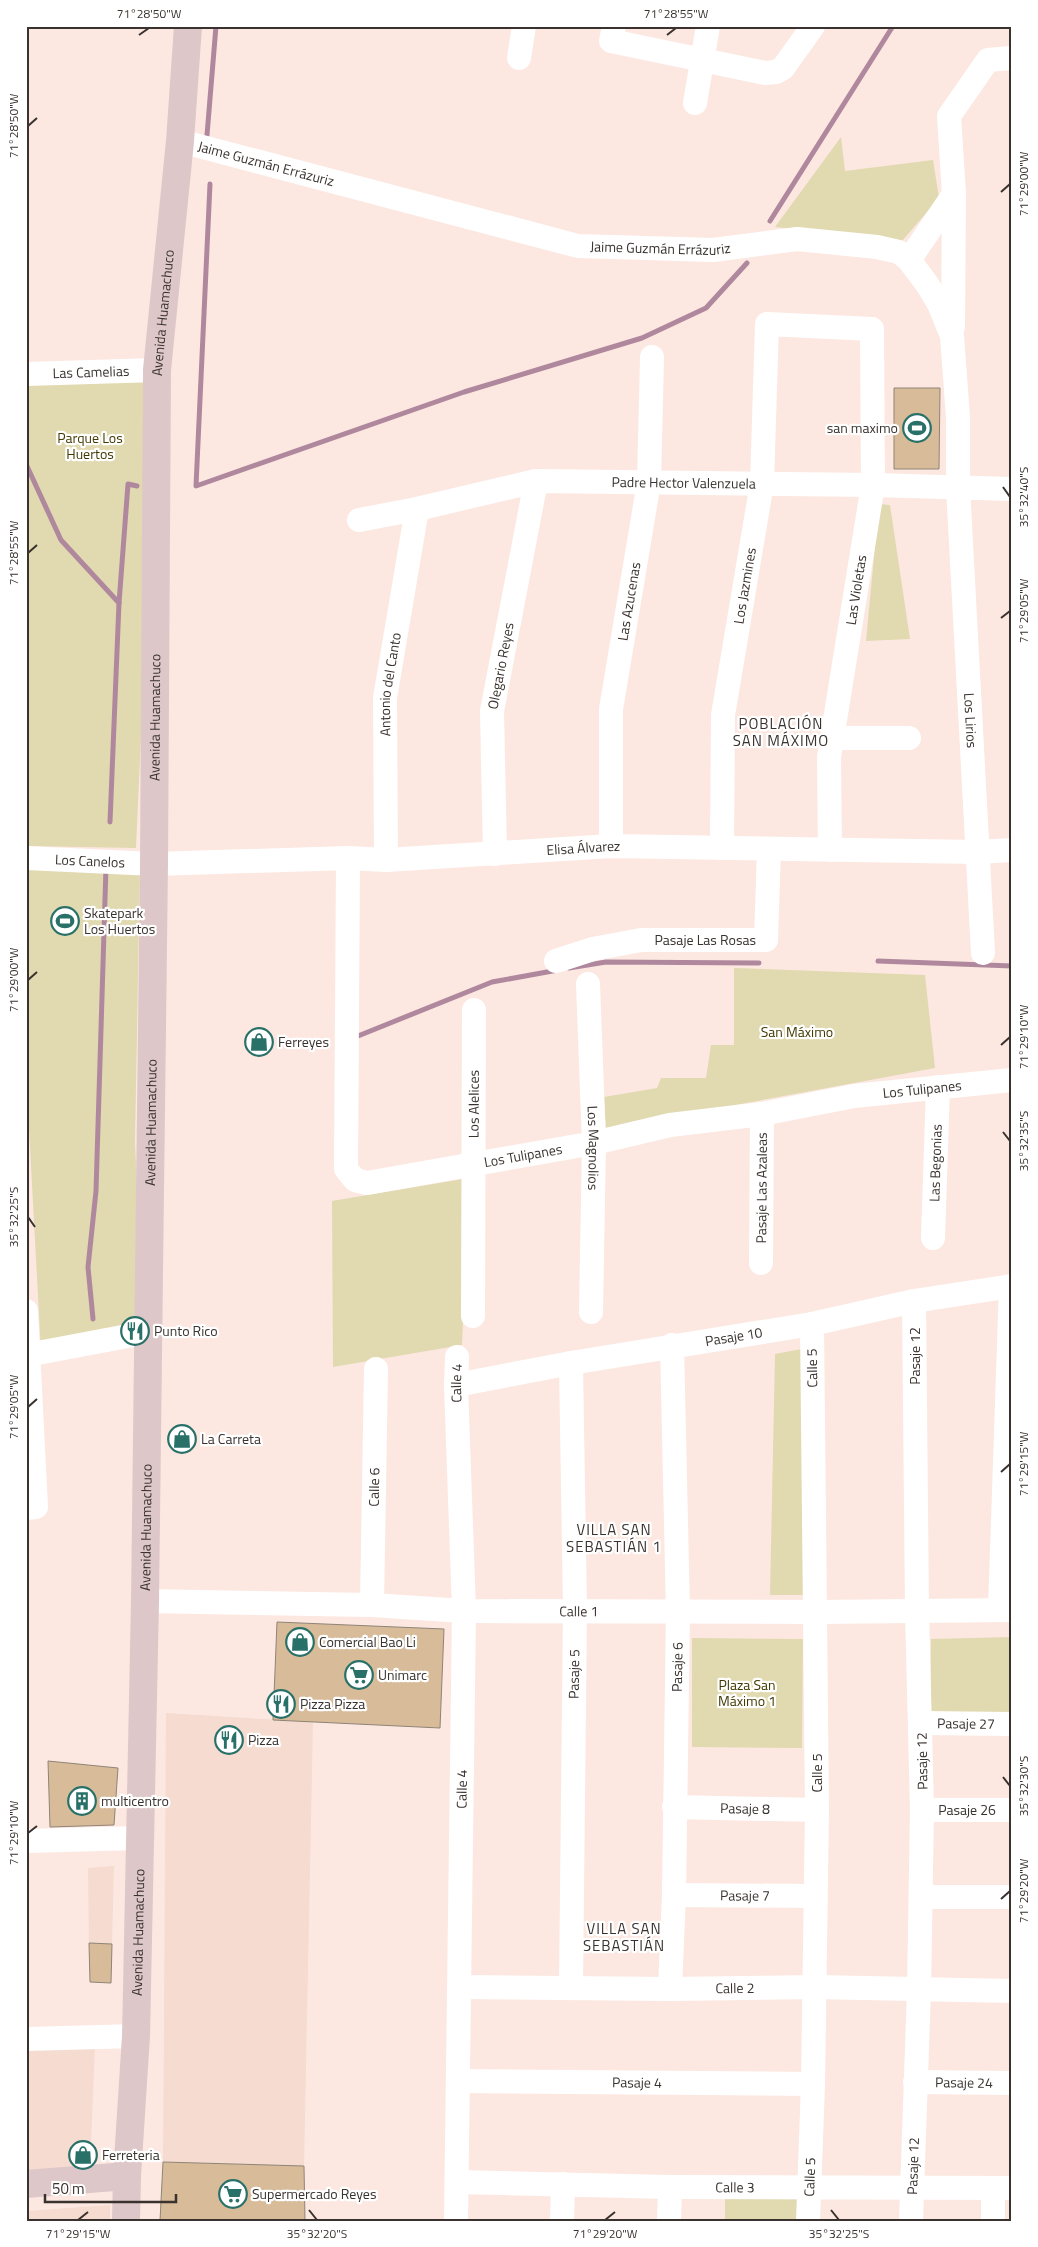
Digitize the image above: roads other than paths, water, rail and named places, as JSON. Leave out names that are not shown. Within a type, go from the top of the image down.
[{"type":"main road","name":"Avenida Huamachuco","points":[[126,2221],[136,2036],[145,1601],[154,864],[157,370],[180,141],[188,26]]},
{"type":"main road","points":[[26,2184],[127,2176]]},
{"type":"street","points":[[518,58],[524,26]]},
{"type":"street","points":[[695,103],[708,26]]},
{"type":"street","points":[[612,34],[702,59],[765,73],[776,72],[783,68],[813,26]]},
{"type":"street","points":[[952,336],[954,194],[949,116],[988,60],[1012,58]]},
{"type":"street","name":"Jaime Guzmán Errázuriz","points":[[180,141],[578,246],[713,250],[796,238],[877,247],[900,252],[909,260],[939,304],[952,336],[958,417],[958,488]]},
{"type":"street","points":[[909,260],[954,194]]},
{"type":"street","name":"Las Violetas","points":[[767,324],[872,329],[872,485],[829,757],[830,850]]},
{"type":"street","name":"Los Jazmines","points":[[722,848],[723,715],[762,483],[767,324]]},
{"type":"street","name":"Las Azucenas","points":[[611,846],[611,709],[649,482],[652,357]]},
{"type":"street","name":"Las Camelias","points":[[26,374],[157,370]]},
{"type":"street","name":"Padre Hector Valenzuela","points":[[359,520],[418,509],[536,481],[762,483],[1012,489]]},
{"type":"street","name":"Olegario Reyes","points":[[494,854],[492,711],[536,481]]},
{"type":"street","name":"Los Lirios","points":[[958,488],[983,953]]},
{"type":"street","name":"Antonio del Canto","points":[[386,860],[385,698],[418,509]]},
{"type":"street","points":[[832,738],[908,738]]},
{"type":"street","name":"Elisa Álvarez","points":[[154,864],[348,858],[386,860],[611,846],[977,852],[1012,850]]},
{"type":"street","name":"Pasaje Las Rosas","points":[[556,961],[594,948],[641,940],[766,940],[768,848]]},
{"type":"street","name":"Los Canelos","points":[[26,858],[154,864]]},
{"type":"street","name":"Los Tulipanes","points":[[348,858],[346,1169],[355,1180],[367,1183],[594,1142],[670,1125],[762,1114],[854,1096],[1012,1080]]},
{"type":"street","name":"Los Magnolios","points":[[588,984],[594,1142],[591,1312]]},
{"type":"street","name":"Los Alelices","points":[[473,1316],[474,1010]]},
{"type":"street","name":"Las Begonias","points":[[933,1238],[938,1087]]},
{"type":"street","name":"Pasaje Las Azaleas","points":[[761,1263],[762,1114]]},
{"type":"street","points":[[1006,1609],[1011,1286]]},
{"type":"street","name":"Pasaje 10","points":[[456,1386],[571,1362],[812,1324],[914,1301],[1011,1286]]},
{"type":"street","name":"Pasaje 12","points":[[910,2221],[919,1990],[922,1810],[917,1611],[914,1301]]},
{"type":"street","points":[[26,1311],[31,1508]]},
{"type":"street","name":"Calle 5","points":[[808,2221],[813,2084],[817,1810],[812,1324]]},
{"type":"street","points":[[27,1355],[148,1332]]},
{"type":"street","name":"Pasaje 6","points":[[670,1989],[674,1895],[678,1612],[672,1345]]},
{"type":"street","name":"Calle 4","points":[[456,2221],[464,1611],[456,1386],[457,1357]]},
{"type":"street","name":"Pasaje 5","points":[[571,1362],[575,1609],[571,1986]]},
{"type":"street","name":"Calle 6","points":[[372,1605],[376,1369]]},
{"type":"street","name":"Calle 1","points":[[145,1601],[372,1605],[464,1611],[575,1609],[678,1612],[816,1612],[1006,1609]]},
{"type":"street","name":"Pasaje 27","points":[[921,1723],[1012,1724]]},
{"type":"street","name":"Pasaje 8","points":[[674,1807],[817,1810]]},
{"type":"street","name":"Pasaje 26","points":[[922,1810],[1012,1810]]},
{"type":"street","points":[[26,1841],[139,1838]]},
{"type":"street","name":"Pasaje 7","points":[[674,1895],[816,1896]]},
{"type":"street","points":[[921,1898],[1012,1897]]},
{"type":"street","name":"Calle 2","points":[[460,1987],[571,1986],[670,1989],[815,1987],[1012,1991]]},
{"type":"street","points":[[26,2039],[136,2036]]},
{"type":"street","name":"Pasaje 4","points":[[459,2081],[813,2084]]},
{"type":"street","name":"Pasaje 24","points":[[915,2082],[1012,2083]]},
{"type":"street","name":"Calle 3","points":[[456,2182],[670,2187],[1003,2188]]},
{"type":"street","points":[[562,2221],[563,2184]]},
{"type":"street","points":[[669,2221],[670,2187]]},
{"type":"street","points":[[993,2221],[1003,2188]]},
{"type":"waterway","points":[[207,135],[216,26]]},
{"type":"waterway","points":[[770,221],[893,26]]},
{"type":"waterway","points":[[210,184],[196,486],[464,392],[642,338],[706,308],[747,263]]},
{"type":"waterway","points":[[26,464],[61,540],[119,603]]},
{"type":"waterway","points":[[110,822],[119,603],[128,484],[137,486]]},
{"type":"waterway","points":[[93,1319],[88,1267],[96,1191],[106,867]]},
{"type":"waterway","points":[[878,961],[1012,966]]},
{"type":"waterway","points":[[569,968],[606,962],[759,963]]},
{"type":"waterway","points":[[353,1038],[492,982],[558,970]]},
{"type":"place","name":"san maximo","points":[[917,428]]},
{"type":"place","name":"Skatepark Los Huertos","points":[[65,921]]},
{"type":"place","name":"Ferreyes","points":[[259,1042]]},
{"type":"place","name":"Punto Rico","points":[[135,1331]]},
{"type":"place","name":"La Carreta","points":[[182,1439]]},
{"type":"place","name":"Comercial Bao Li","points":[[300,1642]]},
{"type":"place","name":"Unimarc","points":[[359,1675]]},
{"type":"place","name":"Pizza Pizza","points":[[281,1704]]},
{"type":"place","name":"Pizza","points":[[229,1740]]},
{"type":"place","name":"multicentro","points":[[82,1801]]},
{"type":"place","name":"Ferreteria","points":[[83,2155]]},
{"type":"place","name":"Supermercado Reyes","points":[[233,2194]]},
{"type":"district","name":"POBLACIÓN SAN MÁXIMO","points":[[781,732]]},
{"type":"district","name":"VILLA SAN SEBASTIÁN 1","points":[[614,1538]]},
{"type":"district","name":"VILLA SAN SEBASTIÁN","points":[[624,1938]]},
{"type":"park label","name":"Parque Los Huertos","points":[[90,446]]},
{"type":"park label","name":"San Máximo","points":[[797,1032]]},
{"type":"park label","name":"Plaza San Máximo 1","points":[[747,1694]]}]
